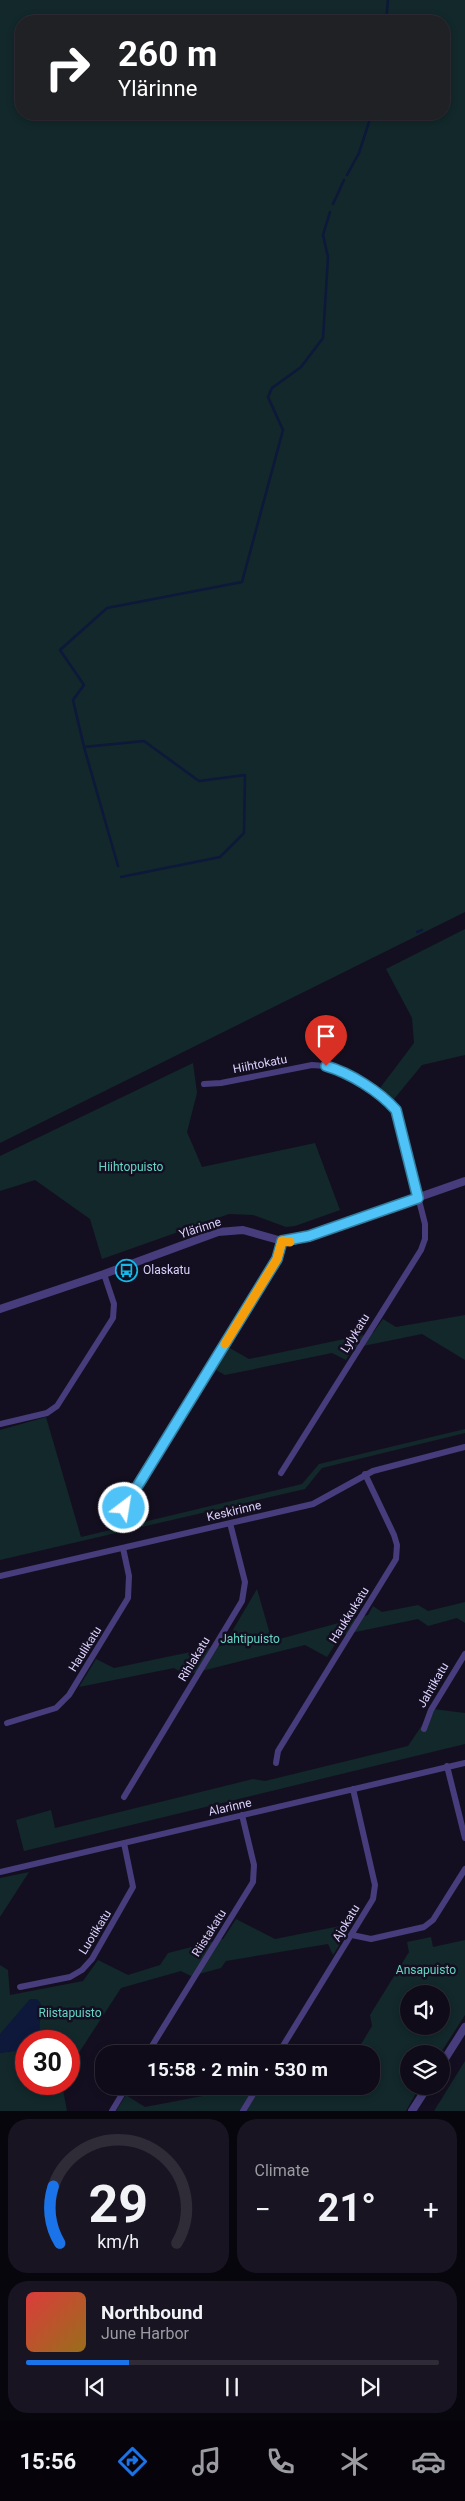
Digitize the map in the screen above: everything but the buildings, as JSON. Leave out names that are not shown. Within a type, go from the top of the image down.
[{"type":"street","name":"Hiihtokatu","points":[[204,1084],[221,1083],[312,1066],[326,1066],[343,1073],[371,1090],[396,1110],[418,1198]]},
{"type":"street","name":"Ylärinne","points":[[0,1310],[218,1232],[243,1230],[282,1241],[309,1236],[465,1182]]},
{"type":"street","name":"Lylykatu","points":[[280,1473],[424,1244],[425,1224],[418,1198]]},
{"type":"street","points":[[124,1508],[277,1259],[282,1241]]},
{"type":"street","points":[[0,1424],[47,1413],[61,1402],[113,1318],[114,1304],[104,1274]]},
{"type":"street","name":"Keskirinne","points":[[0,1576],[312,1504],[365,1474],[401,1462],[465,1447]]},
{"type":"street","name":"Haukkukatu","points":[[276,1763],[278,1750],[396,1559],[397,1545],[394,1535],[365,1474]]},
{"type":"street","name":"Rihlakatu","points":[[124,1797],[242,1600],[245,1582],[230,1523]]},
{"type":"street","name":"Haulikatu","points":[[7,1723],[56,1708],[69,1695],[128,1598],[129,1576],[123,1548]]},
{"type":"street","name":"Jahtikatu","points":[[424,1729],[431,1710],[465,1654]]},
{"type":"street","name":"Alarinne","points":[[0,1872],[465,1763]]},
{"type":"street","points":[[448,1766],[465,1838]]},
{"type":"street","name":"Ajokatu","points":[[284,2045],[352,1935],[373,1899],[375,1892],[353,1789]]},
{"type":"street","name":"Riistakatu","points":[[153,2045],[253,1882],[254,1865],[242,1815]]},
{"type":"street","name":"Luotikatu","points":[[20,1987],[76,1975],[92,1959],[132,1894],[133,1887],[124,1843]]},
{"type":"street","points":[[352,1935],[371,1939],[424,1927],[433,1920],[465,1869]]},
{"type":"street","points":[[450,2051],[465,2027]]},
{"type":"street","points":[[112,2111],[122,2095]]},
{"type":"street","points":[[242,2111],[252,2095]]},
{"type":"street","points":[[412,2111],[422,2095]]},
{"type":"green space","points":[[0,0],[465,0],[465,912],[0,1143]]},
{"type":"green space","points":[[465,929],[465,1055],[422,1065],[394,1099],[380,1088],[414,1043],[412,1018],[386,969]]},
{"type":"green space","name":"Hiihtopuisto","points":[[193,1063],[197,1093],[187,1132],[202,1167],[315,1143],[340,1210],[295,1226],[286,1227],[253,1215],[229,1214],[102,1259],[90,1219],[35,1180],[0,1191],[0,1156]]},
{"type":"green space","points":[[465,1315],[465,1360],[422,1334],[353,1348],[346,1360],[332,1353],[225,1375],[214,1369],[228,1347],[249,1359],[373,1333],[383,1319],[396,1327]]},
{"type":"green space","points":[[46,1417],[81,1537],[302,1484],[319,1464],[465,1429],[465,1433],[322,1468],[305,1489],[0,1560],[0,1430]]},
{"type":"green space","name":"Jahtipuisto","points":[[257,1589],[272,1641],[368,1615],[373,1606],[382,1612],[418,1605],[428,1611],[465,1602],[465,1623],[457,1618],[428,1626],[418,1619],[341,1635],[327,1657],[305,1645],[186,1675],[174,1668],[79,1687],[96,1659],[114,1668],[224,1645]]},
{"type":"green space","points":[[433,1709],[465,1713],[465,1744],[24,1851],[16,1820],[51,1810],[55,1828],[253,1779],[265,1781],[408,1746]]},
{"type":"green space","points":[[29,1872],[0,1917],[0,1878]]},
{"type":"green space","name":"Riistapuisto","points":[[236,1919],[275,1939],[345,1925],[350,1928],[333,1955],[328,1944],[226,1961],[221,1968],[191,1976],[181,1971],[121,1988],[80,2051],[80,2030],[15,2030],[15,2095],[64,2095],[67,2111],[0,2111],[0,1965],[8,1970],[10,1995],[83,1981],[98,1960],[128,1975],[160,1965],[168,1953],[223,1939]]},
{"type":"green space","name":"Ansapuisto","points":[[431,1937],[433,1947],[465,1940],[465,2015],[446,2045],[400,2045],[400,2095],[415,2095],[406,2111],[116,2111],[126,2095],[145,2107],[208,2095],[380,2095],[380,2045],[360,2045],[372,2026],[370,2015],[409,1952],[407,1942]]},
{"type":"green space","points":[[465,2061],[465,2111],[434,2111],[444,2095],[450,2095],[450,2085]]},
{"type":"water","points":[[30,1999],[37,1999],[41,2004],[40,2030],[15,2030],[15,2051],[0,2053],[0,2034]]},
{"type":"waterway","points":[[387,15],[388,0]]},
{"type":"waterway","points":[[347,175],[359,153],[369,122]]},
{"type":"waterway","points":[[333,204],[344,180]]},
{"type":"waterway","points":[[118,866],[84,747],[73,700],[84,685],[60,650],[107,608],[242,582],[283,430],[268,397],[272,388],[301,367],[323,338],[328,257],[323,235],[330,212]]},
{"type":"waterway","points":[[84,747],[144,741],[199,781],[245,775],[244,833],[220,857],[121,877]]},
{"type":"waterway","points":[[417,932],[422,930]]},
{"type":"slow traffic","points":[[225,1344],[277,1259],[282,1241],[290,1242]]},
{"type":"place","name":"Olaskatu","points":[[127,1270]]},
{"type":"route","points":[[124,1508],[277,1259],[282,1241],[294,1241],[418,1198],[396,1110],[390,1103],[367,1087],[343,1073],[326,1066]]}]
